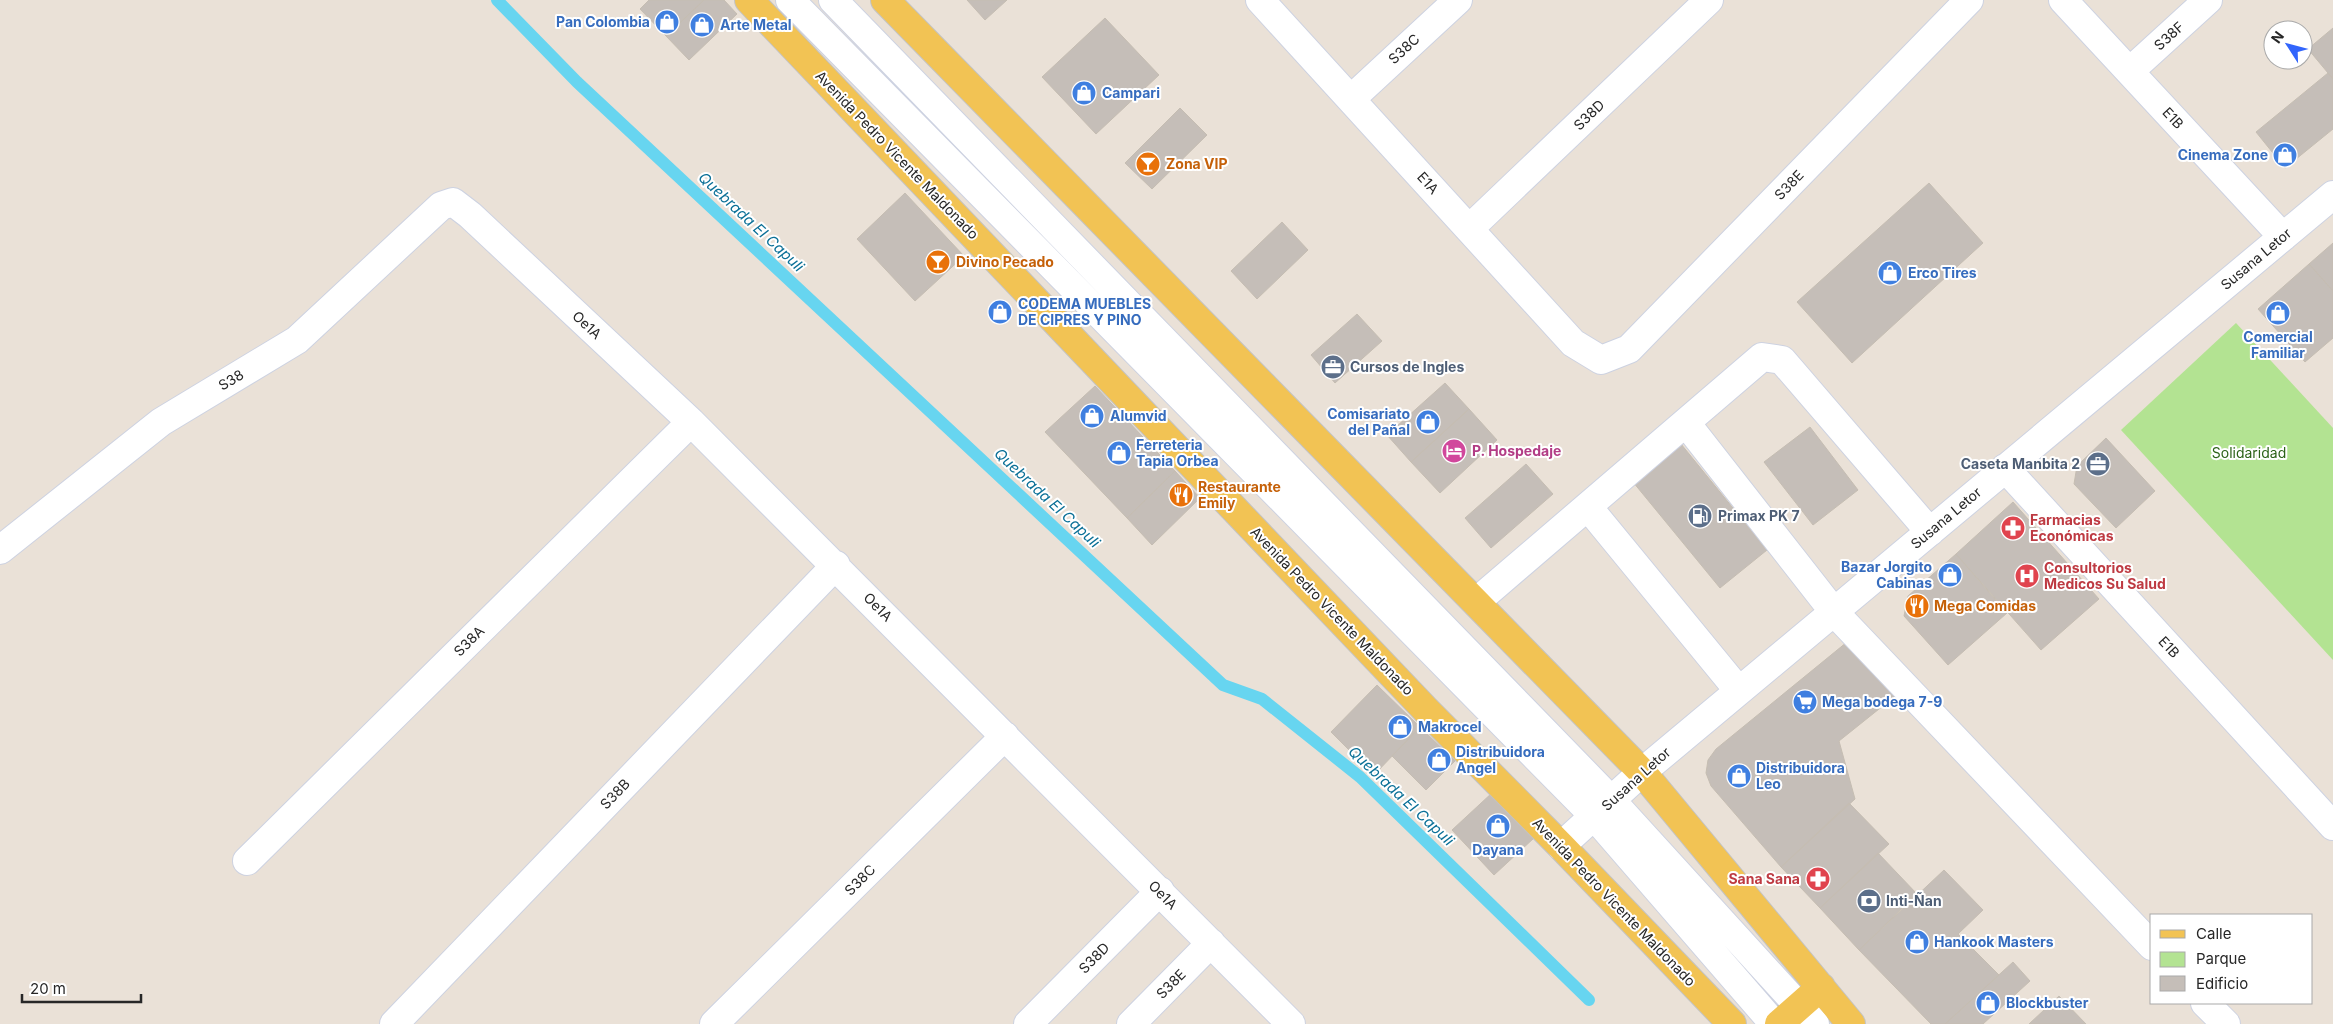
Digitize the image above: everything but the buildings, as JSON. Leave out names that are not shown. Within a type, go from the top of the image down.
[{"type":"main road","name":"Avenida Pedro Vicente Maldonado","points":[[749,0],[1425,709],[1561,846],[1732,1024]]},
{"type":"main road","points":[[884,0],[1642,772],[1851,1024]]},
{"type":"main road","points":[[1779,1024],[1807,1015],[1821,987]]},
{"type":"street","points":[[790,0],[1603,808],[1807,1015]]},
{"type":"street","points":[[833,0],[1603,808],[1774,1024]]},
{"type":"street","name":"E1A","points":[[1260,0],[1573,342],[1601,360]]},
{"type":"street","name":"S38C","points":[[1351,99],[1458,0]]},
{"type":"street","name":"S38D","points":[[1469,229],[1709,0]]},
{"type":"street","name":"S38E","points":[[1601,360],[1629,349],[1970,0]]},
{"type":"street","name":"E1B","points":[[2063,0],[2282,237]]},
{"type":"street","name":"S38F","points":[[2130,72],[2208,0]]},
{"type":"street","name":"Susana Letor","points":[[1561,846],[1642,772],[2333,195]]},
{"type":"street","name":"Oe1A","points":[[453,202],[470,215],[691,422],[836,565],[1291,1024]]},
{"type":"street","name":"S38","points":[[0,550],[161,422],[297,340],[441,206],[453,202]]},
{"type":"street","points":[[1476,602],[1762,357],[1782,360],[1930,532]]},
{"type":"street","name":"S38A","points":[[246,860],[691,422]]},
{"type":"street","points":[[1686,423],[1834,612],[2150,944]]},
{"type":"street","name":"E1B","points":[[2005,468],[2333,826]]},
{"type":"street","points":[[1588,506],[1739,691]]},
{"type":"street","name":"S38B","points":[[394,1024],[836,565]]},
{"type":"street","name":"S38C","points":[[714,1024],[1006,736]]},
{"type":"street","name":"S38D","points":[[1028,1024],[1160,891]]},
{"type":"street","name":"S38E","points":[[1132,1024],[1211,943]]},
{"type":"street","points":[[2206,1004],[2226,1024]]},
{"type":"green space","name":"Solidaridad","points":[[2236,323],[2333,428],[2333,660],[2121,430]]},
{"type":"waterway","name":"Quebrada El Capuli","points":[[497,0],[577,82],[1223,685],[1262,699],[1360,777],[1589,1000]]},
{"type":"place","name":"Pan Colombia","points":[[667,22]]},
{"type":"place","name":"Arte Metal","points":[[702,25]]},
{"type":"place","name":"Campari","points":[[1084,93]]},
{"type":"place","name":"Cinema Zone","points":[[2285,155]]},
{"type":"place","name":"Zona VIP","points":[[1148,164]]},
{"type":"place","name":"Divino Pecado","points":[[938,262]]},
{"type":"place","name":"Erco Tires","points":[[1890,273]]},
{"type":"place","name":"CODEMA MUEBLES DE CIPRES Y PINO","points":[[1000,312]]},
{"type":"place","name":"Comercial Familiar","points":[[2278,313]]},
{"type":"place","name":"Cursos de Ingles","points":[[1333,367]]},
{"type":"place","name":"Alumvid","points":[[1092,416]]},
{"type":"place","name":"Comisariato del Pañal","points":[[1428,422]]},
{"type":"place","name":"P. Hospedaje","points":[[1454,451]]},
{"type":"place","name":"Ferreteria Tapia Orbea","points":[[1119,453]]},
{"type":"place","name":"Caseta Manbita 2","points":[[2098,464]]},
{"type":"place","name":"Restaurante Emily","points":[[1181,495]]},
{"type":"place","name":"Primax PK 7","points":[[1700,516]]},
{"type":"place","name":"Farmacias Económicas","points":[[2013,528]]},
{"type":"place","name":"Bazar Jorgito Cabinas","points":[[1950,575]]},
{"type":"place","name":"Consultorios Medicos Su Salud","points":[[2027,576]]},
{"type":"place","name":"Mega Comidas","points":[[1917,606]]},
{"type":"place","name":"Mega bodega 7-9","points":[[1805,702]]},
{"type":"place","name":"Makrocel","points":[[1400,727]]},
{"type":"place","name":"Distribuidora Angel","points":[[1439,760]]},
{"type":"place","name":"Distribuidora Leo","points":[[1739,776]]},
{"type":"place","name":"Dayana","points":[[1498,826]]},
{"type":"place","name":"Sana Sana","points":[[1818,879]]},
{"type":"place","name":"Inti-Ñan","points":[[1869,901]]},
{"type":"place","name":"Hankook Masters","points":[[1917,942]]},
{"type":"place","name":"Blockbuster","points":[[1988,1003]]}]
